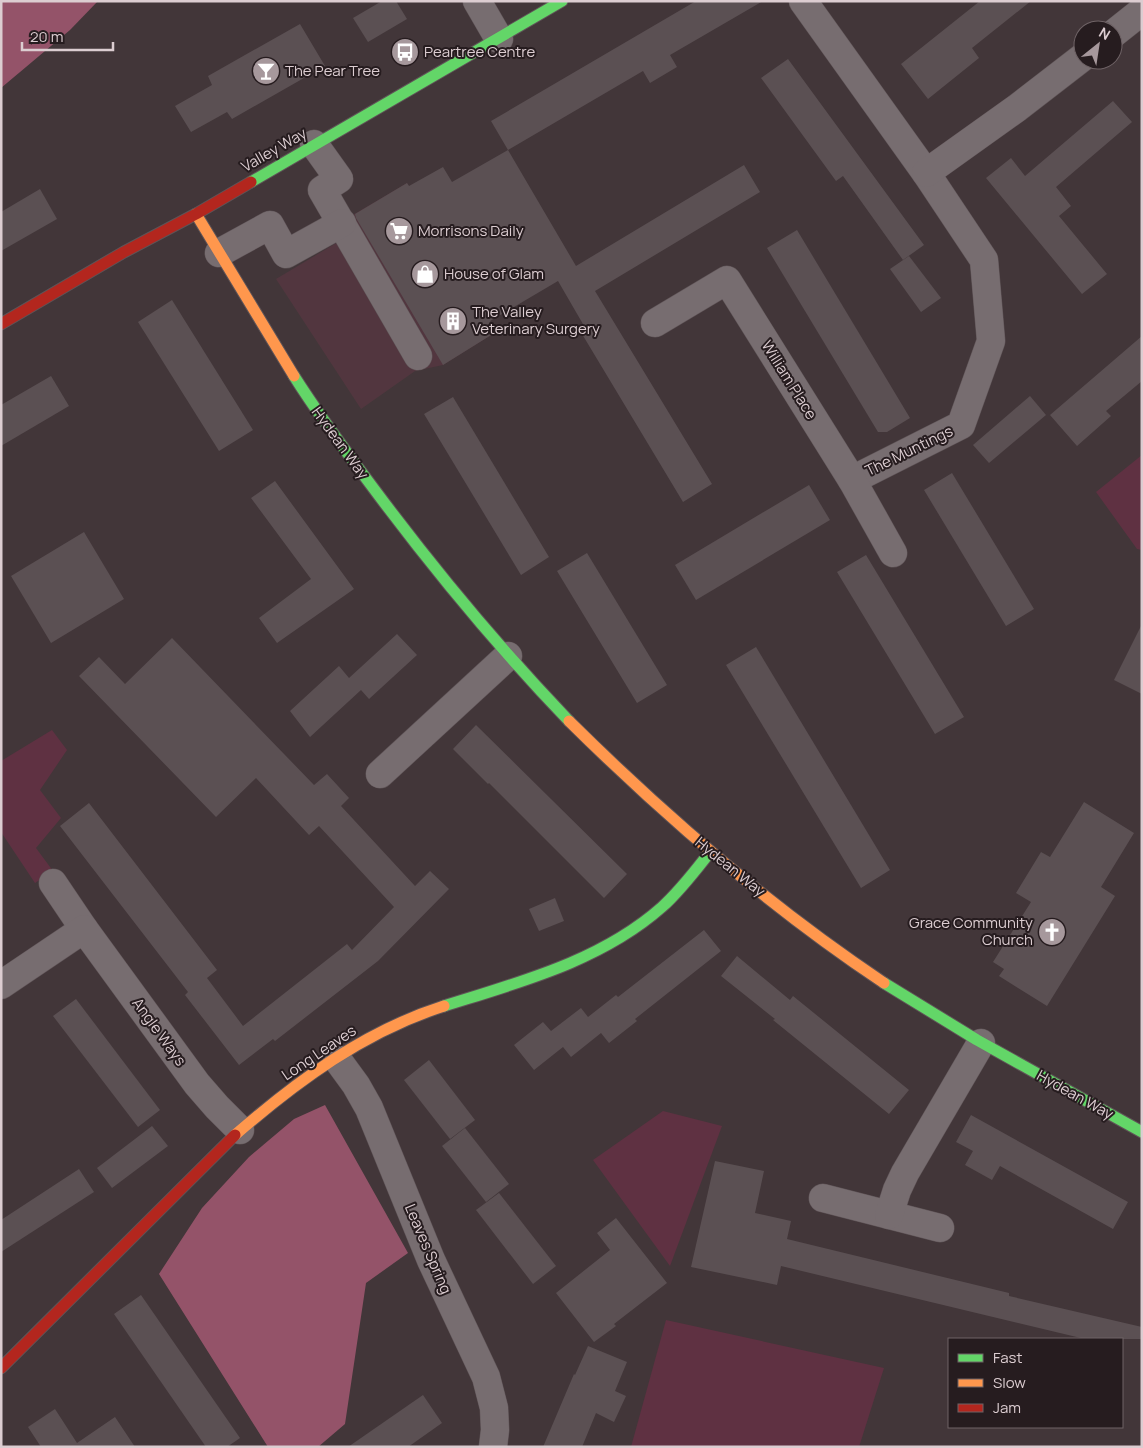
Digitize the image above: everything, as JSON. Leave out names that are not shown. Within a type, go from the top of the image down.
[{"type":"street","points":[[477,1],[499,39]]},
{"type":"street","name":"Valley Way","points":[[1,324],[124,252],[196,214],[562,1]]},
{"type":"street","name":"The Muntings","points":[[803,1],[926,173],[984,260],[991,340],[961,425],[852,480]]},
{"type":"street","points":[[1123,26],[1142,12]]},
{"type":"street","points":[[926,173],[1017,108],[1073,65]]},
{"type":"street","points":[[314,144],[339,179],[322,190],[418,356]]},
{"type":"street","name":"Hydean Way","points":[[196,214],[305,394],[397,521],[445,582],[508,656],[572,724],[629,779],[710,852],[856,964],[981,1043],[1142,1132]]},
{"type":"street","points":[[219,253],[270,225],[286,254],[342,223]]},
{"type":"street","name":"William Place","points":[[655,323],[727,280],[852,480],[893,553]]},
{"type":"street","points":[[380,774],[508,656]]},
{"type":"street","name":"Long Leaves","points":[[1,1368],[133,1234],[240,1130],[292,1089],[380,1031],[408,1018],[465,998],[516,984],[559,967],[608,944],[663,906],[710,852]]},
{"type":"street","name":"Angle Ways","points":[[53,883],[84,929],[197,1084],[240,1130]]},
{"type":"street","points":[[1,985],[84,929]]},
{"type":"street","points":[[889,1215],[897,1190],[906,1172],[981,1043]]},
{"type":"street","name":"Leaves Spring","points":[[337,1058],[369,1108],[431,1260],[486,1377],[494,1408],[495,1430],[493,1447]]},
{"type":"street","points":[[822,1198],[940,1228]]},
{"type":"shaded area","points":[[1,1],[98,1],[70,30],[1,88]]},
{"type":"shaded area","points":[[407,183],[496,332],[443,365],[415,371],[361,409],[276,279],[338,242],[351,216]]},
{"type":"shaded area","points":[[1142,455],[1142,550],[1137,549],[1096,492]]},
{"type":"shaded area","points":[[52,730],[67,750],[40,790],[61,818],[36,848],[53,871],[35,883],[1,832],[1,761]]},
{"type":"shaded area","points":[[325,1105],[408,1253],[366,1283],[345,1424],[318,1447],[268,1447],[159,1274],[202,1208],[249,1157],[294,1119]]},
{"type":"shaded area","points":[[663,1111],[722,1126],[670,1266],[593,1160]]},
{"type":"shaded area","points":[[666,1320],[884,1368],[859,1447],[631,1447]]},
{"type":"building","points":[[382,1],[396,1],[407,19],[368,42],[353,18]]},
{"type":"building","points":[[696,1],[763,1],[670,55],[677,67],[650,83],[643,71],[508,150],[491,121]]},
{"type":"building","points":[[980,1],[1031,1],[972,48],[979,58],[928,99],[901,64]]},
{"type":"building","name":"The Pear Tree","points":[[300,24],[325,66],[232,119],[227,112],[191,132],[175,106],[212,85],[208,76]]},
{"type":"building","points":[[788,59],[924,245],[903,260],[843,176],[836,181],[761,78]]},
{"type":"building","points":[[1113,101],[1132,122],[1056,187],[1071,206],[1059,216],[1107,274],[1082,294],[986,178],[1011,158],[1025,176]]},
{"type":"building","points":[[508,150],[576,266],[744,165],[760,192],[595,291],[712,484],[683,502],[582,334],[587,331],[558,281],[490,321],[496,332],[443,365],[356,218],[355,214],[407,183],[409,186],[443,167],[452,182]]},
{"type":"building","points":[[40,189],[57,219],[1,251],[1,212]]},
{"type":"building","points":[[797,230],[910,418],[887,432],[878,432],[767,248]]},
{"type":"building","points":[[909,256],[941,298],[921,312],[890,269]]},
{"type":"building","points":[[172,300],[253,430],[219,451],[138,322]]},
{"type":"building","points":[[1142,336],[1142,381],[1106,411],[1111,416],[1077,446],[1050,415]]},
{"type":"building","points":[[51,376],[69,406],[1,446],[1,405]]},
{"type":"building","points":[[1030,396],[1046,415],[989,463],[973,445]]},
{"type":"building","points":[[453,397],[549,557],[521,575],[424,414]]},
{"type":"building","points":[[952,473],[1034,609],[1006,626],[924,490]]},
{"type":"building","points":[[275,481],[354,589],[277,643],[259,618],[311,579],[251,498]]},
{"type":"building","points":[[809,485],[830,520],[696,600],[675,565]]},
{"type":"building","points":[[84,532],[124,599],[51,643],[11,576]]},
{"type":"building","points":[[587,553],[667,685],[637,703],[557,571]]},
{"type":"building","points":[[866,555],[964,717],[935,734],[837,572]]},
{"type":"building","points":[[1142,624],[1142,694],[1114,680]]},
{"type":"building","points":[[397,634],[417,655],[369,699],[361,690],[310,737],[290,711],[339,666],[349,678]]},
{"type":"building","points":[[172,638],[314,785],[327,774],[349,798],[341,806],[415,886],[430,871],[449,889],[378,961],[275,1041],[273,1039],[239,1065],[185,995],[188,992],[60,826],[89,803],[217,970],[207,978],[243,1026],[347,944],[352,950],[394,907],[319,826],[309,835],[256,778],[216,817],[79,676],[99,657],[125,684]]},
{"type":"building","points":[[756,647],[890,870],[861,888],[726,665]]},
{"type":"building","points":[[476,725],[627,874],[604,898],[453,749]]},
{"type":"building","name":"Grace Community Church","points":[[1084,802],[1134,833],[1101,887],[1115,896],[1047,1006],[999,976],[1004,969],[993,962],[1031,902],[1016,893],[1041,852],[1050,857]]},
{"type":"building","points":[[555,898],[564,921],[539,931],[529,909]]},
{"type":"building","points":[[704,930],[721,951],[635,1019],[637,1021],[609,1043],[601,1033],[571,1057],[563,1047],[534,1070],[514,1045],[543,1022],[551,1031],[581,1008],[588,1017],[616,995],[618,997]]},
{"type":"building","points":[[737,956],[790,1000],[793,996],[909,1090],[889,1114],[721,976]]},
{"type":"building","points":[[76,999],[160,1110],[138,1127],[53,1016]]},
{"type":"building","points":[[429,1060],[475,1120],[450,1139],[404,1080]]},
{"type":"building","points":[[971,1115],[1128,1202],[1113,1229],[1000,1166],[992,1180],[965,1165],[973,1151],[956,1142]]},
{"type":"building","points":[[152,1126],[168,1146],[112,1188],[97,1168]]},
{"type":"building","points":[[465,1128],[509,1184],[486,1202],[442,1146]]},
{"type":"building","points":[[715,1161],[764,1171],[755,1213],[791,1221],[787,1239],[1009,1293],[1009,1296],[1142,1327],[1142,1339],[1081,1338],[781,1266],[777,1285],[691,1267]]},
{"type":"building","points":[[79,1169],[94,1192],[1,1252],[1,1220]]},
{"type":"building","points":[[499,1193],[556,1266],[533,1284],[476,1210]]},
{"type":"building","points":[[616,1218],[667,1283],[594,1342],[556,1293],[610,1250],[597,1233]]},
{"type":"building","points":[[141,1295],[240,1438],[227,1447],[206,1447],[114,1314]]},
{"type":"building","points":[[588,1346],[627,1362],[615,1391],[626,1396],[614,1422],[596,1413],[582,1447],[543,1447],[574,1374]]},
{"type":"building","points":[[423,1395],[442,1423],[408,1447],[348,1447]]},
{"type":"building","points":[[55,1409],[77,1443],[115,1417],[135,1447],[41,1447],[28,1427]]},
{"type":"traffic: fast","points":[[251,182],[562,1]]},
{"type":"traffic: fast","points":[[294,376],[341,445],[394,516],[466,606],[569,721]]},
{"type":"traffic: fast","points":[[444,1006],[559,968],[613,942],[638,926],[669,901],[710,852]]},
{"type":"traffic: fast","points":[[884,983],[977,1040],[1142,1132]]},
{"type":"traffic: slow","points":[[196,214],[294,376]]},
{"type":"traffic: slow","points":[[569,721],[720,860],[800,924],[884,983]]},
{"type":"traffic: slow","points":[[235,1135],[283,1096],[333,1060],[387,1029],[444,1006]]},
{"type":"traffic: jam","points":[[1,324],[124,252],[251,182]]},
{"type":"traffic: jam","points":[[1,1368],[235,1135]]},
{"type":"place","name":"Peartree Centre","points":[[405,52]]},
{"type":"place","name":"The Pear Tree","points":[[266,71]]},
{"type":"place","name":"Morrisons Daily","points":[[399,231]]},
{"type":"place","name":"House of Glam","points":[[425,274]]},
{"type":"place","name":"The Valley Veterinary Surgery","points":[[453,321]]},
{"type":"place","name":"Grace Community Church","points":[[1052,932]]}]
